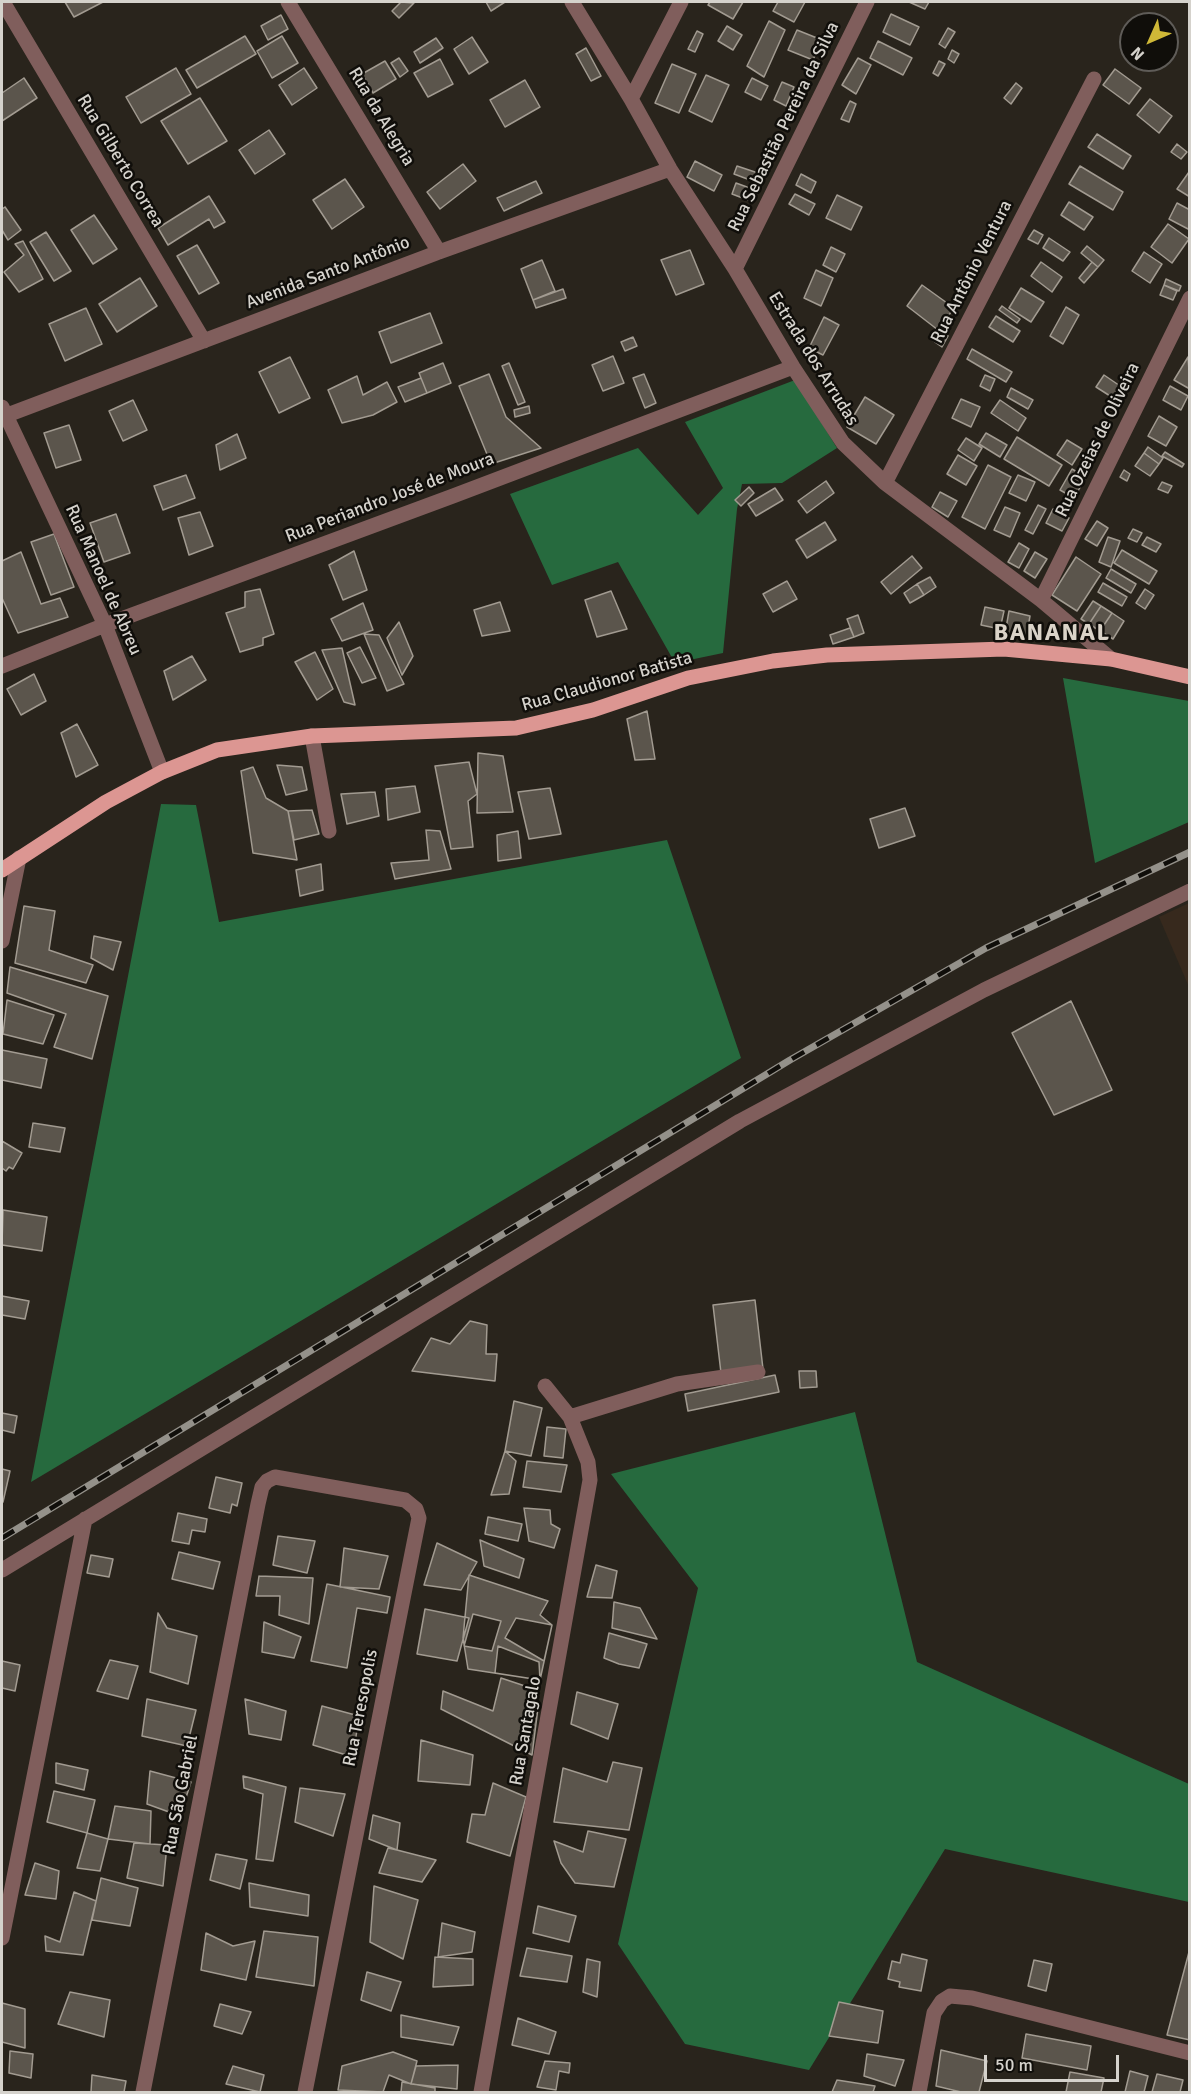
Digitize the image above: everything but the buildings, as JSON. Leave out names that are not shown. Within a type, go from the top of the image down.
[{"type":"main road","name":"Rua Claudionor Batista","points":[[2,870],[106,802],[162,772],[217,750],[312,736],[516,728],[593,710],[688,678],[773,661],[827,655],[1004,649],[1111,659],[1190,677]]},
{"type":"street","name":"Rua Gilberto Correa","points":[[3,2],[204,341]]},
{"type":"street","name":"Rua da Alegria","points":[[288,2],[439,252]]},
{"type":"street","name":"Estrada dos Arrudas","points":[[572,2],[670,169],[843,443],[885,483],[1041,600],[1111,659]]},
{"type":"street","points":[[631,99],[681,2]]},
{"type":"street","name":"Rua Sebastião Pereira da Silva","points":[[735,269],[867,2]]},
{"type":"street","name":"Rua Antônio Ventura","points":[[885,483],[1094,79]]},
{"type":"street","name":"Avenida Santo Antônio","points":[[3,413],[670,169]]},
{"type":"street","name":"Rua Ozeias de Oliveira","points":[[1041,600],[1190,298]]},
{"type":"street","name":"Rua Periandro José de Moura","points":[[2,666],[105,625],[793,367]]},
{"type":"street","name":"Rua Manoel de Abreu","points":[[3,413],[105,625],[162,772]]},
{"type":"street","points":[[312,736],[329,831]]},
{"type":"street","points":[[2,941],[19,858]]},
{"type":"street","points":[[2,1570],[740,1121],[984,990],[1183,894]]},
{"type":"street","points":[[570,1417],[677,1384],[758,1372]]},
{"type":"street","name":"Rua Santagalo","points":[[481,2092],[590,1480],[588,1462],[570,1417],[545,1386]]},
{"type":"street","name":"Rua Teresopolis","points":[[258,1504],[262,1487],[275,1477],[405,1500],[416,1509],[419,1518],[305,2092]]},
{"type":"street","name":"Rua São Gabriel","points":[[143,2092],[258,1504]]},
{"type":"street","points":[[2,1938],[85,1519]]},
{"type":"street","points":[[919,2092],[934,2013],[942,2001],[951,1996],[972,1998],[1190,2053]]},
{"type":"shaded area","points":[[1189,903],[1189,987],[1159,917]]},
{"type":"green space","points":[[795,380],[837,448],[782,483],[742,484],[737,509],[723,653],[675,663],[618,562],[552,585],[510,494],[638,448],[698,515],[723,488],[685,422]]},
{"type":"green space","points":[[1063,678],[1189,701],[1189,822],[1095,863]]},
{"type":"green space","points":[[161,804],[196,805],[219,922],[667,840],[741,1058],[31,1482]]},
{"type":"green space","points":[[855,1412],[917,1662],[1189,1784],[1189,1902],[945,1849],[809,2070],[685,2044],[618,1944],[698,1588],[611,1474]]},
{"type":"railway","points":[[2,1538],[790,1060],[986,948],[1190,852]]},
{"type":"district","name":"BANANAL","points":[[1052,634]]}]
